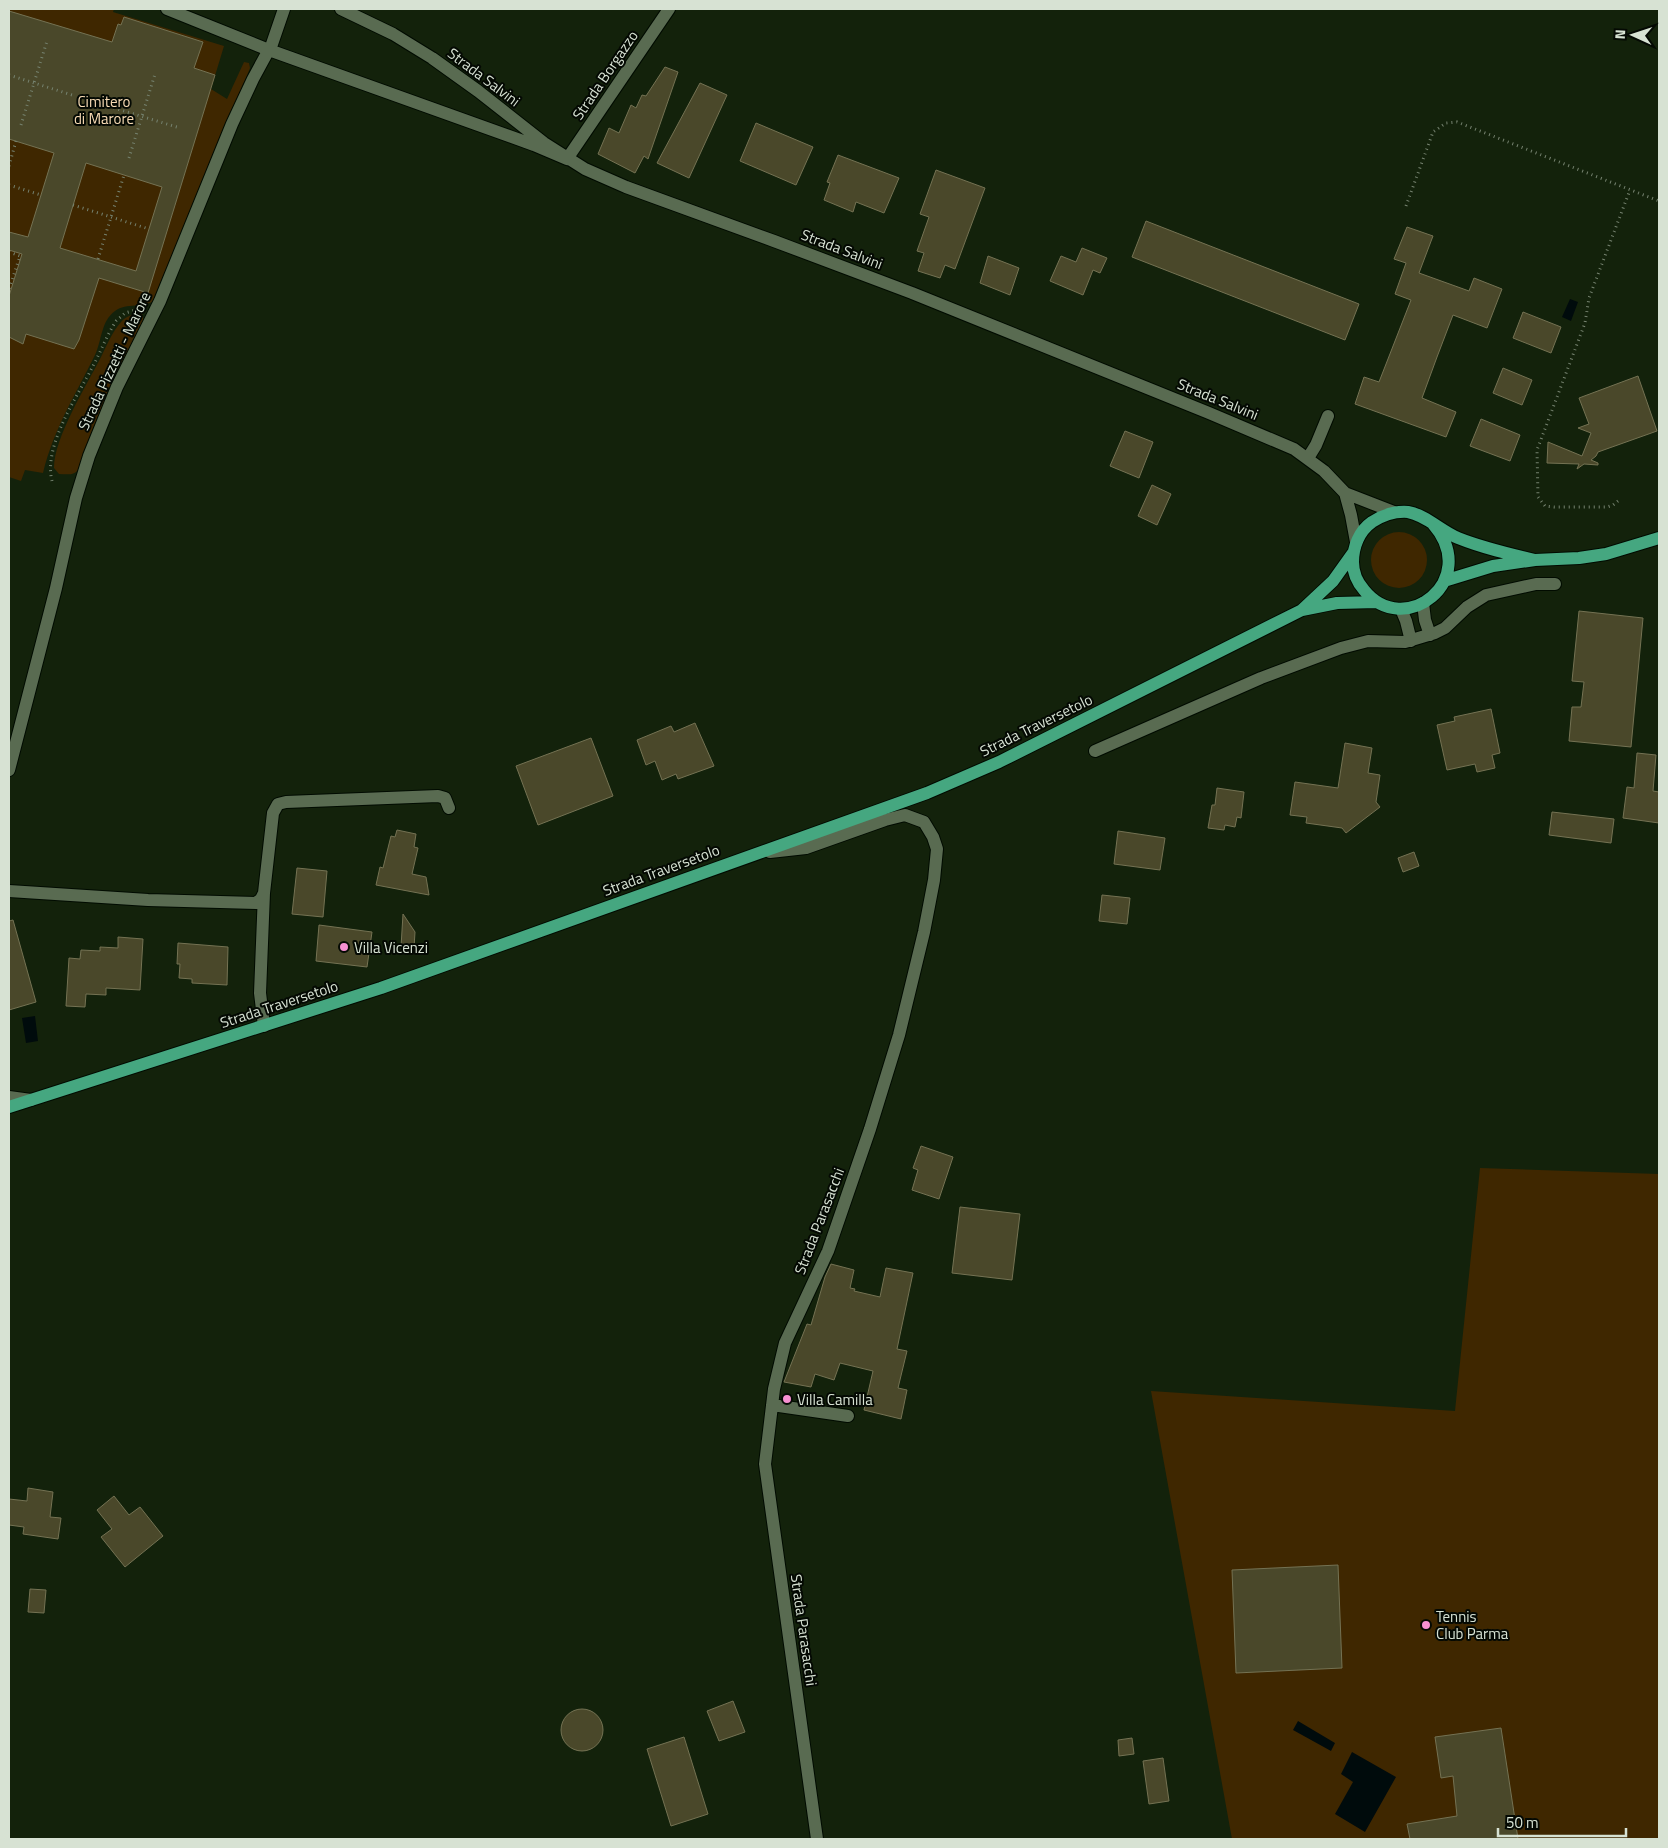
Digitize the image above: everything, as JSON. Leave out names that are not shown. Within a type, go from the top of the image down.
[{"type":"main road","points":[[1394,512],[1408,512],[1421,516],[1456,537],[1535,560]]},
{"type":"main road","name":"Strada Traversetolo","points":[[1302,610],[1334,581],[1355,548],[1362,532],[1369,524],[1381,516],[1394,512]]},
{"type":"main road","points":[[1433,524],[1442,534],[1447,547],[1449,561],[1444,581]]},
{"type":"main road","points":[[1444,581],[1493,566],[1535,560],[1579,558],[1606,554],[1659,538]]},
{"type":"main road","points":[[1355,548],[1353,564],[1360,585],[1377,602]]},
{"type":"main road","name":"Strada Traversetolo","points":[[9,1107],[381,988],[927,793],[999,762],[1302,610],[1337,603],[1377,602],[1389,607],[1401,608],[1422,603],[1439,590],[1444,581]]},
{"type":"street","points":[[167,9],[269,50],[540,147],[567,159]]},
{"type":"street","name":"Strada Pizzetti - Marore","points":[[9,770],[56,588],[71,516],[81,480],[114,394],[155,313],[232,124],[269,50],[284,9]]},
{"type":"street","name":"Strada Salvini","points":[[341,9],[393,34],[432,58],[567,159],[626,187],[855,271],[1260,433],[1294,449],[1308,458],[1345,493],[1394,512]]},
{"type":"street","name":"Strada Borgazzo","points":[[567,159],[669,9]]},
{"type":"street","points":[[1308,458],[1319,439],[1328,416]]},
{"type":"street","name":"Strada Salvini","points":[[1345,493],[1351,515],[1355,548]]},
{"type":"street","points":[[1095,751],[1261,678],[1341,648],[1368,641],[1411,641],[1430,634],[1445,628],[1467,607],[1486,595],[1536,584],[1555,584]]},
{"type":"street","points":[[1422,603],[1430,634]]},
{"type":"street","points":[[1401,608],[1411,641]]},
{"type":"street","points":[[264,1026],[260,993],[264,893],[273,813],[278,804],[286,802],[438,796],[445,798],[449,808]]},
{"type":"street","name":"Strada Parasacchi","points":[[755,854],[806,848],[885,820],[905,815],[924,822],[933,837],[937,849],[934,880],[924,932],[896,1044],[870,1129],[828,1251],[785,1343],[774,1389],[764,1464],[818,1839]]},
{"type":"street","points":[[9,891],[123,899],[250,904],[256,903],[264,893]]},
{"type":"street","points":[[9,1097],[25,1100],[36,1099]]},
{"type":"street","points":[[772,1405],[848,1416]]},
{"type":"path","points":[[22,125],[48,41]]},
{"type":"path","points":[[129,158],[155,74]]},
{"type":"path","points":[[9,75],[72,95]]},
{"type":"path","points":[[104,104],[180,128]]},
{"type":"path","points":[[1406,206],[1433,132],[1446,123],[1456,122],[1659,201]]},
{"type":"path","points":[[9,166],[16,141]]},
{"type":"path","points":[[98,260],[124,175]]},
{"type":"path","points":[[9,185],[41,195]]},
{"type":"path","points":[[1618,501],[1613,505],[1607,506],[1545,506],[1538,497],[1536,457],[1585,323],[1589,298],[1630,190]]},
{"type":"path","points":[[73,205],[149,229]]},
{"type":"path","points":[[9,252],[20,256],[9,289]]},
{"type":"path","points":[[52,481],[50,474],[51,458],[60,431],[112,326],[120,316],[130,311],[142,310],[155,313]]},
{"type":"green space","name":"Cimitero di Marore","points":[[9,9],[114,9],[113,12],[224,46],[211,89],[227,99],[244,62],[249,63],[250,68],[155,300],[150,303],[120,308],[110,315],[104,325],[95,355],[53,441],[43,473],[25,470],[21,481],[9,477]]},
{"type":"green space","points":[[137,313],[142,314],[144,321],[78,470],[72,474],[59,474],[54,468],[55,456],[72,412],[115,330],[124,319]]},
{"type":"green space","points":[[1393,532],[1405,532],[1415,536],[1423,544],[1427,560],[1423,576],[1415,584],[1405,588],[1393,588],[1383,584],[1375,576],[1371,566],[1371,554],[1375,544],[1383,536]]},
{"type":"green space","name":"Tennis Club Parma","points":[[1480,1168],[1659,1174],[1659,1839],[1232,1839],[1151,1391],[1455,1411]]},
{"type":"shaded area","points":[[1570,299],[1578,302],[1571,321],[1562,317]]},
{"type":"shaded area","points":[[35,1016],[38,1041],[26,1043],[22,1018]]},
{"type":"shaded area","points":[[1298,1721],[1335,1743],[1331,1751],[1293,1730]]},
{"type":"shaded area","points":[[1352,1752],[1396,1777],[1365,1832],[1335,1814],[1353,1782],[1341,1774]]},
{"type":"building","name":"Cimitero di Marore","points":[[9,11],[112,42],[118,24],[121,25],[124,17],[203,42],[194,68],[215,75],[148,293],[99,278],[79,340],[74,349],[26,334],[23,344],[9,337],[9,296],[22,254],[9,250],[9,232],[28,237],[54,153],[9,139]],"holes":[[[86,163],[162,187],[136,271],[60,248]]]},
{"type":"building","points":[[665,67],[678,72],[648,159],[644,156],[635,173],[598,154],[609,128],[619,133],[631,105],[636,108],[642,95],[646,96]]},
{"type":"building","points":[[700,83],[727,95],[689,178],[657,163]]},
{"type":"building","points":[[756,123],[813,147],[796,185],[740,161]]},
{"type":"building","points":[[838,155],[899,178],[884,213],[856,202],[853,212],[824,200],[830,183],[827,182]]},
{"type":"building","points":[[936,170],[985,188],[955,269],[945,265],[940,278],[918,271],[924,253],[917,251],[929,217],[920,214]]},
{"type":"building","points":[[1146,221],[1359,304],[1345,340],[1132,257]]},
{"type":"building","points":[[1407,227],[1433,236],[1419,273],[1469,291],[1474,278],[1502,289],[1487,328],[1453,315],[1437,357],[1422,398],[1456,412],[1446,437],[1355,404],[1364,377],[1379,382],[1411,300],[1395,294],[1406,263],[1394,259]]},
{"type":"building","points":[[1082,248],[1107,258],[1100,273],[1093,270],[1083,295],[1050,281],[1061,256],[1076,262]]},
{"type":"building","points":[[988,256],[1019,268],[1010,295],[980,283]]},
{"type":"building","points":[[1523,312],[1561,327],[1551,353],[1513,338]]},
{"type":"building","points":[[1503,368],[1532,380],[1522,405],[1493,393]]},
{"type":"building","points":[[1638,376],[1657,431],[1598,452],[1591,460],[1598,463],[1598,465],[1584,464],[1577,469],[1579,464],[1547,463],[1548,442],[1582,456],[1591,433],[1578,428],[1589,424],[1579,398]]},
{"type":"building","points":[[1481,419],[1520,435],[1510,461],[1470,446]]},
{"type":"building","points":[[1125,431],[1153,442],[1139,478],[1110,466]]},
{"type":"building","points":[[1152,485],[1171,494],[1157,525],[1138,516]]},
{"type":"building","points":[[1579,611],[1643,618],[1631,747],[1569,741],[1572,707],[1581,707],[1584,682],[1572,681]]},
{"type":"building","points":[[1491,709],[1500,753],[1492,755],[1495,768],[1477,772],[1475,764],[1447,770],[1437,725],[1455,721],[1454,717]]},
{"type":"building","points":[[695,723],[714,766],[678,779],[676,774],[662,780],[655,761],[646,765],[637,740],[671,726],[674,732]]},
{"type":"building","points":[[591,738],[613,796],[538,825],[516,766]]},
{"type":"building","points":[[1345,743],[1372,748],[1368,773],[1380,775],[1376,802],[1380,807],[1346,833],[1342,828],[1306,823],[1307,817],[1290,815],[1295,782],[1338,788]]},
{"type":"building","points":[[1637,753],[1656,755],[1653,791],[1659,792],[1659,823],[1623,818],[1627,787],[1634,788]]},
{"type":"building","points":[[1217,788],[1244,792],[1241,818],[1237,817],[1235,827],[1225,825],[1224,830],[1208,828],[1212,805],[1215,805]]},
{"type":"building","points":[[1552,812],[1614,819],[1611,843],[1549,835]]},
{"type":"building","points":[[397,830],[416,834],[414,847],[418,848],[412,874],[426,877],[429,895],[376,885],[380,867],[383,868],[391,836],[395,837]]},
{"type":"building","points":[[1118,831],[1165,838],[1160,870],[1114,864]]},
{"type":"building","points":[[1414,852],[1419,866],[1403,872],[1398,858]]},
{"type":"building","points":[[297,868],[327,871],[323,917],[292,914]]},
{"type":"building","points":[[1102,895],[1130,898],[1127,924],[1099,921]]},
{"type":"building","points":[[403,914],[415,932],[414,948],[401,947]]},
{"type":"building","points":[[13,920],[36,1002],[9,1010],[9,921]]},
{"type":"building","name":"Villa Vicenzi","points":[[319,925],[372,932],[367,967],[316,961]]},
{"type":"building","points":[[118,937],[143,939],[140,990],[106,988],[106,995],[86,994],[85,1007],[66,1006],[69,958],[80,959],[81,950],[100,951],[100,947],[118,948]]},
{"type":"building","points":[[178,943],[228,947],[227,985],[192,983],[192,979],[179,978],[180,964],[177,964]]},
{"type":"building","points":[[921,1146],[953,1157],[939,1199],[912,1190],[918,1170],[913,1168]]},
{"type":"building","points":[[960,1207],[1020,1214],[1012,1280],[952,1273]]},
{"type":"building","points":[[831,1264],[854,1270],[850,1288],[855,1289],[854,1291],[880,1297],[886,1268],[913,1273],[897,1349],[907,1351],[898,1388],[907,1390],[901,1419],[864,1410],[873,1371],[840,1363],[834,1380],[815,1374],[811,1387],[784,1382],[807,1324],[811,1325],[825,1277]]},
{"type":"building","points":[[28,1488],[53,1492],[50,1517],[61,1518],[58,1539],[23,1534],[24,1527],[9,1525],[9,1499],[27,1501]]},
{"type":"building","points":[[114,1496],[129,1515],[140,1507],[163,1536],[125,1567],[101,1537],[112,1529],[97,1510]]},
{"type":"building","points":[[1338,1565],[1342,1668],[1236,1673],[1232,1570]]},
{"type":"building","points":[[30,1589],[46,1590],[44,1613],[28,1612]]},
{"type":"building","points":[[733,1701],[745,1732],[719,1741],[707,1711]]},
{"type":"building","points":[[578,1709],[586,1709],[597,1715],[603,1730],[597,1745],[586,1751],[578,1751],[567,1745],[561,1734],[561,1726],[567,1715]]},
{"type":"building","points":[[1501,1728],[1518,1839],[1410,1839],[1407,1824],[1457,1816],[1453,1776],[1441,1778],[1435,1737]]},
{"type":"building","points":[[684,1737],[708,1814],[671,1826],[647,1749]]},
{"type":"building","points":[[1132,1738],[1134,1754],[1119,1756],[1118,1740]]},
{"type":"building","points":[[1163,1758],[1169,1801],[1149,1804],[1143,1761]]},
{"type":"place","name":"Villa Vicenzi","points":[[344,947]]},
{"type":"place","name":"Villa Camilla","points":[[787,1399]]},
{"type":"place","name":"Tennis Club Parma","points":[[1426,1625]]}]
